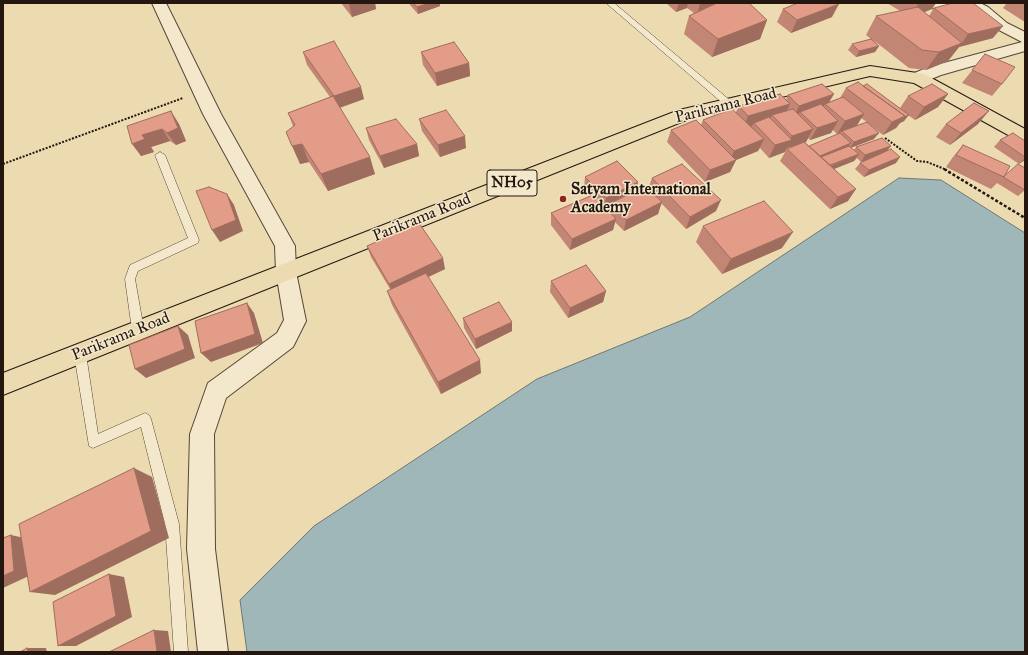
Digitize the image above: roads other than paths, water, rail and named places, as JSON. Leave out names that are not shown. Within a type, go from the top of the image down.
[{"type":"main road","name":"Parikrama Road","points":[[3,384],[685,114],[870,71],[918,78],[1025,138]]},
{"type":"street","points":[[159,3],[216,121],[285,246],[286,272],[294,321],[285,340],[216,391],[202,434],[201,549],[213,652]]},
{"type":"street","points":[[929,3],[936,5],[958,3]]},
{"type":"street","points":[[968,3],[983,10],[1002,26],[1025,38]]},
{"type":"street","points":[[918,78],[936,71],[1025,46]]},
{"type":"lane","points":[[610,3],[729,104]]},
{"type":"lane","points":[[138,330],[130,279],[134,268],[194,240],[160,155]]},
{"type":"lane","points":[[80,354],[93,442],[145,419],[172,524],[181,652]]},
{"type":"water","points":[[899,178],[941,180],[1025,233],[1025,652],[247,652],[240,600],[314,526],[537,379],[690,317]]},
{"type":"place","name":"Satyam International Academy","points":[[563,199]]}]
